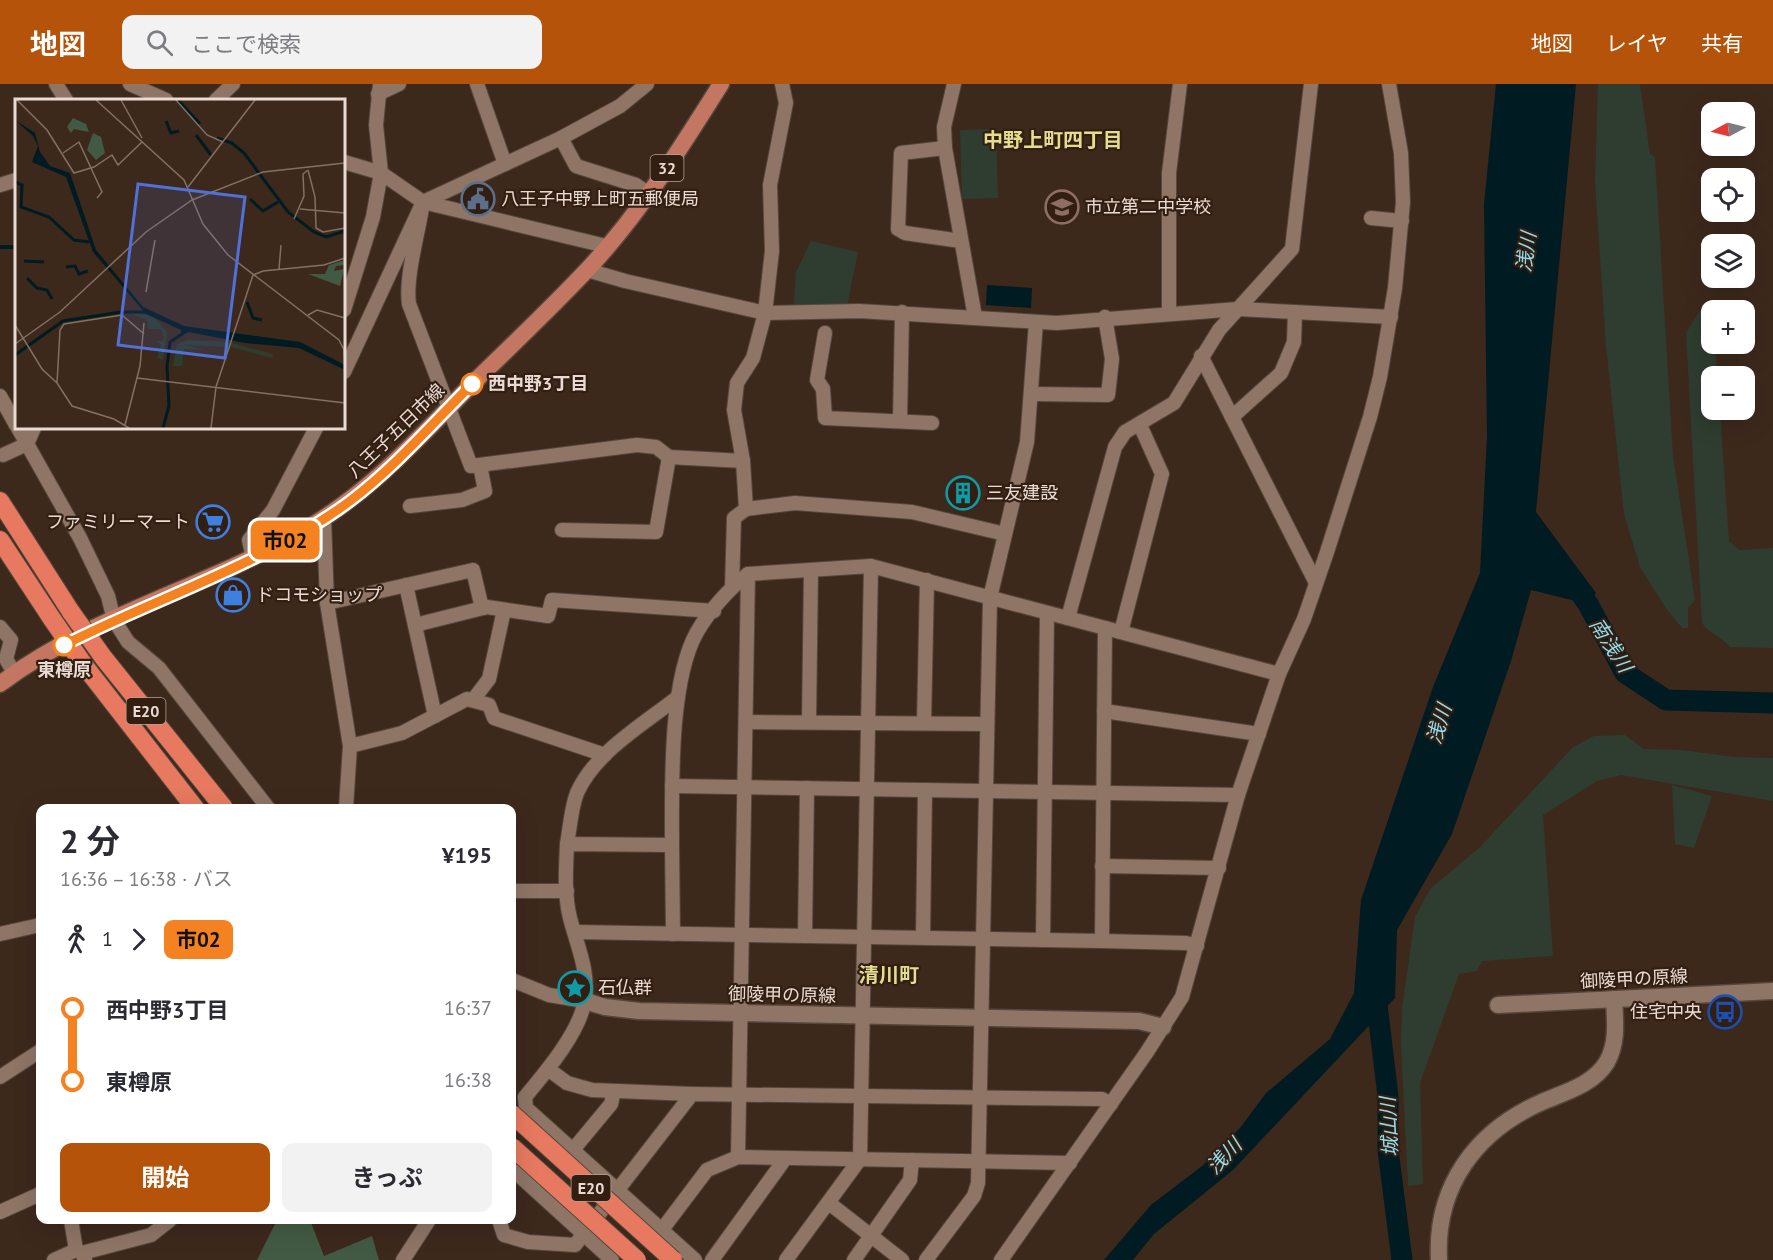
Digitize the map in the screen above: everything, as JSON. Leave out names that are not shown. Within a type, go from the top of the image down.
[{"type":"highway","name":"E20","points":[[0,501],[71,612],[103,657],[221,804]]},
{"type":"highway","name":"E20","points":[[0,540],[86,668],[192,804]]},
{"type":"highway","name":"E20","points":[[519,1111],[673,1260]]},
{"type":"highway","name":"E20","points":[[516,1151],[637,1260]]},
{"type":"main road","name":"八王子五日市線","points":[[0,684],[38,658],[114,620],[253,558],[324,518],[376,480],[414,446],[587,270],[649,194],[721,84]]},
{"type":"street","points":[[57,84],[65,99]]},
{"type":"street","points":[[130,84],[164,99]]},
{"type":"street","points":[[217,99],[234,84]]},
{"type":"street","points":[[345,307],[373,217],[381,173],[376,125],[379,89],[399,84]]},
{"type":"street","points":[[477,84],[505,164]]},
{"type":"street","points":[[345,370],[423,202],[561,138],[620,106],[647,84]]},
{"type":"street","points":[[746,509],[743,461],[734,411],[737,383],[753,358],[765,313],[772,250],[770,185],[786,102],[782,84]]},
{"type":"street","points":[[954,84],[944,127],[945,148],[975,317]]},
{"type":"street","points":[[1169,312],[1169,173],[1180,84]]},
{"type":"street","points":[[1068,618],[1115,447],[1125,432],[1174,403],[1201,356],[1238,309],[1292,249],[1311,84]]},
{"type":"street","points":[[1001,1260],[1111,1104],[1182,997],[1238,795],[1279,674],[1316,583],[1370,417],[1391,317],[1402,221],[1401,153],[1389,84]]},
{"type":"street","points":[[561,138],[576,166],[636,185],[649,194]]},
{"type":"street","points":[[945,148],[901,153],[897,229],[905,233],[961,241]]},
{"type":"street","points":[[345,162],[381,173],[423,202],[606,246]]},
{"type":"street","points":[[0,185],[15,180]]},
{"type":"street","points":[[423,202],[416,246],[406,283],[407,292],[411,314],[450,407],[471,466],[638,445],[656,447],[669,457],[743,461]]},
{"type":"street","points":[[1371,218],[1402,221]]},
{"type":"street","points":[[587,270],[765,313],[902,312],[1036,322],[1238,309],[1391,317]]},
{"type":"street","points":[[900,422],[902,312]]},
{"type":"street","points":[[1232,417],[1281,373],[1294,342],[1295,312]]},
{"type":"street","points":[[1032,394],[1107,394],[1112,359],[1106,317]]},
{"type":"street","points":[[926,1260],[974,1196],[979,1161],[990,598],[1027,442],[1036,322]]},
{"type":"street","points":[[825,333],[817,380],[823,389],[825,418],[932,423]]},
{"type":"street","points":[[1201,356],[1316,583]]},
{"type":"street","points":[[0,396],[15,422]]},
{"type":"street","points":[[1121,632],[1162,474],[1140,425]]},
{"type":"street","points":[[19,429],[84,548],[108,596],[114,620],[128,642],[159,668],[265,804]]},
{"type":"street","points":[[3,455],[27,444],[34,429]]},
{"type":"street","points":[[253,558],[249,540],[273,510],[315,429]]},
{"type":"street","points":[[562,530],[656,532],[669,457]]},
{"type":"street","points":[[410,506],[462,500],[485,491],[480,465]]},
{"type":"street","points":[[732,587],[734,518],[746,509],[795,503],[912,513],[1005,534]]},
{"type":"street","points":[[324,518],[327,603],[350,746],[346,804]]},
{"type":"street","points":[[673,934],[672,786],[679,682],[696,633],[732,587],[748,574],[871,566],[1279,674]]},
{"type":"street","points":[[786,1260],[860,1159],[871,566]]},
{"type":"street","points":[[327,603],[473,570],[482,608]]},
{"type":"street","points":[[809,722],[811,570]]},
{"type":"street","points":[[738,1157],[748,574]]},
{"type":"street","points":[[924,723],[927,580]]},
{"type":"street","points":[[406,585],[435,716]]},
{"type":"street","points":[[415,626],[482,608],[548,616],[552,600],[714,610]]},
{"type":"street","points":[[473,700],[489,679],[504,610]]},
{"type":"street","points":[[1043,940],[1047,614]]},
{"type":"street","points":[[0,627],[11,640],[6,659],[14,673]]},
{"type":"street","points":[[1101,941],[1105,628]]},
{"type":"street","points":[[678,697],[605,755],[585,779],[576,796],[567,844],[567,891],[569,917],[583,964],[585,1001],[578,1018],[548,1069],[525,1097],[519,1111],[572,1151],[695,1260]]},
{"type":"street","points":[[350,746],[402,733],[459,702],[473,700],[489,705],[494,718],[605,755]]},
{"type":"street","points":[[1104,711],[1259,734]]},
{"type":"street","points":[[747,722],[987,724]]},
{"type":"street","points":[[672,786],[1238,795]]},
{"type":"street","points":[[805,936],[807,788]]},
{"type":"street","points":[[922,937],[925,790]]},
{"type":"street","points":[[567,844],[672,845]]},
{"type":"street","points":[[1102,866],[1219,868]]},
{"type":"street","points":[[516,891],[567,891]]},
{"type":"street","points":[[0,933],[36,926]]},
{"type":"street","points":[[575,932],[983,938],[1186,943],[1197,946]]},
{"type":"street","name":"御陵甲の原線","points":[[516,982],[549,995],[605,1007],[639,1011],[1139,1021],[1163,1027]]},
{"type":"street","name":"御陵甲の原線","points":[[1498,1005],[1773,991]]},
{"type":"street","points":[[1439,1260],[1442,1217],[1452,1185],[1463,1166],[1487,1136],[1500,1125],[1519,1113],[1588,1082],[1599,1072],[1606,1064],[1614,1043],[1614,999]]},
{"type":"street","points":[[0,1077],[36,1054]]},
{"type":"street","points":[[548,1069],[567,1083],[592,1090],[692,1094],[1102,1099],[1111,1104]]},
{"type":"street","points":[[572,1151],[611,1104],[615,1091]]},
{"type":"street","points":[[500,1224],[504,1235],[528,1242],[575,1245],[692,1094]]},
{"type":"street","points":[[661,1230],[707,1170],[738,1157],[1070,1163]]},
{"type":"street","points":[[712,1260],[777,1174],[785,1159]]},
{"type":"street","points":[[854,1260],[910,1180],[912,1160]]},
{"type":"street","points":[[516,1173],[612,1260]]},
{"type":"street","points":[[0,1212],[36,1196]]},
{"type":"street","points":[[829,1203],[902,1260]]},
{"type":"street","points":[[72,1224],[81,1254]]},
{"type":"street","points":[[54,1260],[151,1235],[165,1224]]},
{"type":"street","points":[[403,1260],[426,1224]]},
{"type":"street","points":[[582,1235],[593,1250],[590,1260]]},
{"type":"green space","points":[[1598,84],[1640,84],[1650,154],[1655,157],[1673,456],[1695,600],[1688,608],[1688,628],[1682,628],[1665,607],[1640,567],[1624,514],[1606,346],[1595,182]]},
{"type":"green space","points":[[996,129],[998,198],[962,199],[960,130]]},
{"type":"green space","points":[[811,241],[858,252],[846,311],[793,313],[796,272]]},
{"type":"green space","points":[[1701,311],[1701,354],[1716,354],[1716,366],[1701,366],[1701,420],[1721,420],[1729,541],[1739,550],[1773,548],[1773,648],[1730,647],[1702,623],[1686,333]]},
{"type":"green space","points":[[1625,735],[1644,749],[1773,758],[1773,801],[1621,775],[1597,781],[1543,815],[1553,956],[1482,961],[1477,971],[1459,974],[1420,1083],[1423,1184],[1408,1186],[1401,1044],[1402,1009],[1415,917],[1430,889],[1479,848],[1573,747],[1594,736]]},
{"type":"green space","points":[[1672,785],[1712,796],[1694,848],[1675,844]]},
{"type":"green space","points":[[275,1224],[312,1224],[324,1256],[372,1236],[379,1260],[257,1260]]},
{"type":"water","name":"浅川","points":[[1496,84],[1576,84],[1536,512],[1596,593],[1588,604],[1531,590],[1511,661],[1452,834],[1397,930],[1395,998],[1233,1170],[1154,1234],[1133,1260],[1104,1260],[1151,1205],[1202,1166],[1240,1128],[1266,1093],[1330,1039],[1354,993],[1361,900],[1433,687],[1480,573],[1487,437],[1484,204]]},
{"type":"water","points":[[987,285],[1032,288],[1031,308],[986,305]]},
{"type":"waterway","points":[[0,247],[15,247]]},
{"type":"waterway","name":"南浅川","points":[[1572,581],[1588,604],[1625,673],[1666,700],[1773,703]]},
{"type":"waterway","name":"城山川","points":[[1375,988],[1388,1096],[1388,1150],[1402,1260]]},
{"type":"bus line","name":"市02","points":[[64,645],[114,620],[253,558],[351,501],[414,446],[472,384]]},
{"type":"place","name":"八王子中野上町五郵便局","points":[[478,199]]},
{"type":"place","name":"市立第二中学校","points":[[1062,207]]},
{"type":"place","name":"西中野3丁目","points":[[472,384]]},
{"type":"place","name":"三友建設","points":[[963,493]]},
{"type":"place","name":"ファミリーマート","points":[[213,522]]},
{"type":"place","name":"ドコモショップ","points":[[233,595]]},
{"type":"place","name":"東樽原","points":[[64,645]]},
{"type":"place","name":"石仏群","points":[[575,988]]},
{"type":"place","name":"住宅中央","points":[[1725,1012]]},
{"type":"district","name":"中野上町四丁目","points":[[1053,140]]},
{"type":"district","name":"清川町","points":[[889,975]]}]
